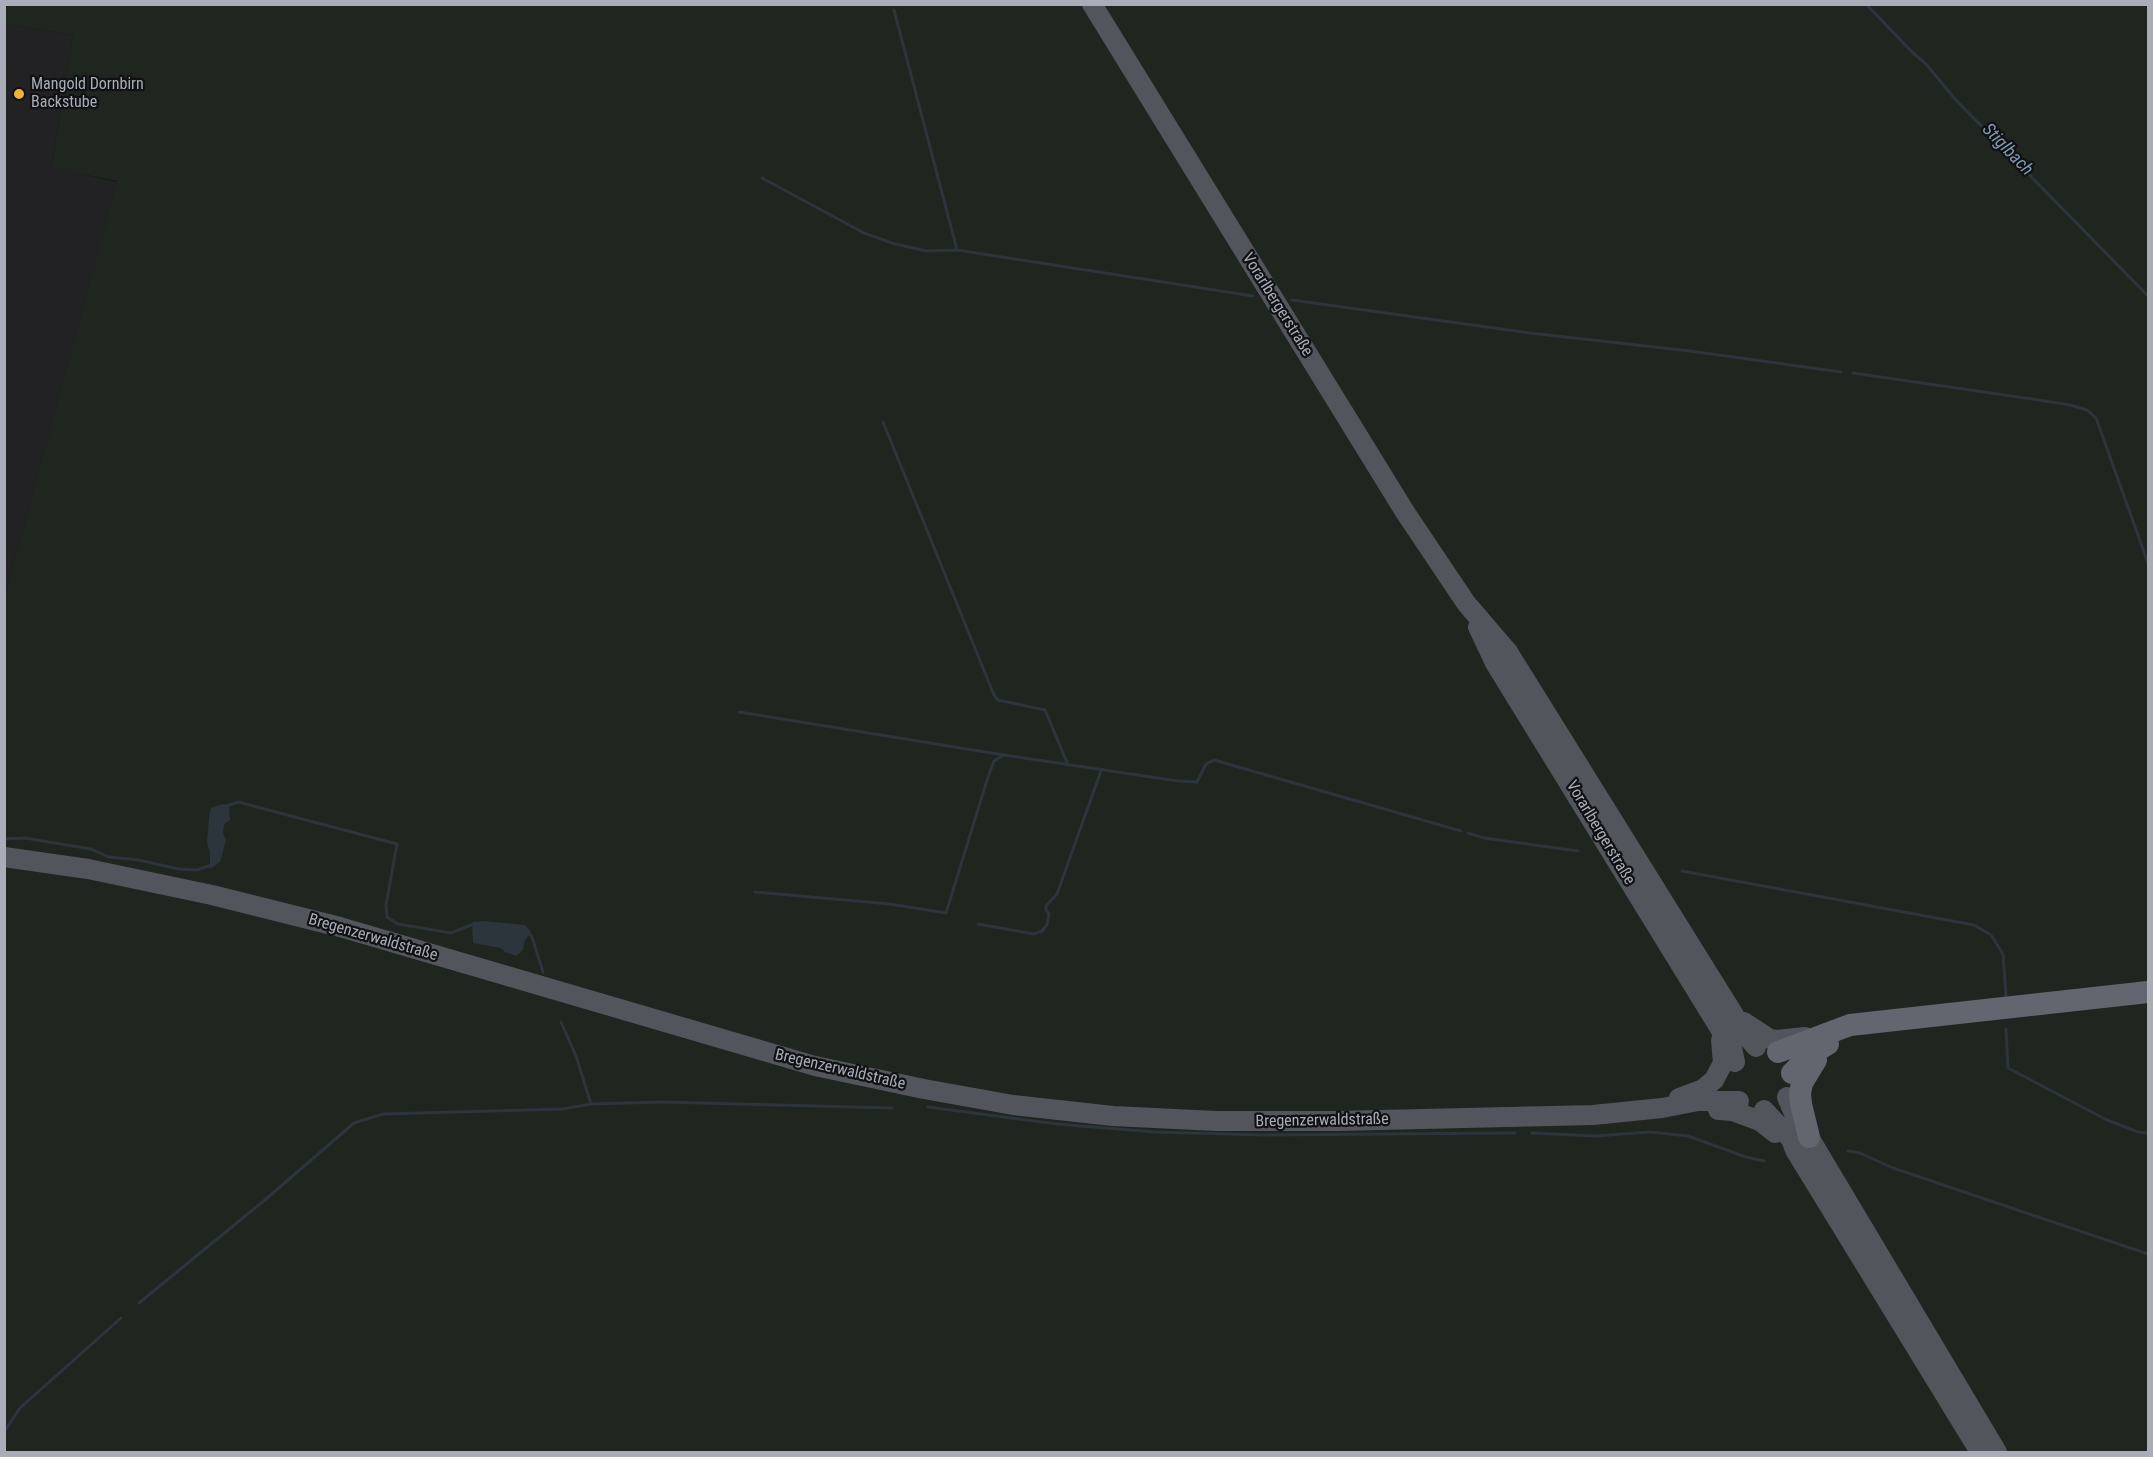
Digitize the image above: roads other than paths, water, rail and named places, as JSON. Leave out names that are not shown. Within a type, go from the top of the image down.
[{"type":"highway","points":[[1778,1052],[1850,1025],[2148,992]]},
{"type":"highway","points":[[1792,1073],[1811,1054],[1838,1039],[1870,1032],[2148,1003]]},
{"type":"highway","points":[[1802,1144],[1802,1083],[1819,1056],[1838,1039]]},
{"type":"main road","name":"Vorarlbergerstraße","points":[[1092,4],[1363,446],[1466,603],[1495,663],[1722,1032],[1731,1042],[1731,1089],[1739,1101]]},
{"type":"main road","name":"Vorarlbergerstraße","points":[[1466,603],[1509,652],[1734,1015],[1739,1029],[1756,1047]]},
{"type":"main road","name":"Bregenzerwaldstraße","points":[[4,857],[88,869],[233,900],[340,927],[815,1066],[1013,1105],[1113,1116],[1216,1121],[1338,1121],[1593,1115],[1662,1108],[1698,1101],[1739,1101]]},
{"type":"main road","points":[[1734,1015],[1770,1039],[1814,1037]]},
{"type":"main road","points":[[1662,1108],[1678,1098],[1703,1089],[1714,1080],[1723,1063],[1722,1032]]},
{"type":"main road","points":[[1732,1069],[1745,1052],[1756,1047],[1764,1047],[1778,1052],[1785,1058],[1792,1073],[1788,1096],[1778,1105],[1764,1110],[1755,1110],[1739,1101]]},
{"type":"main road","name":"Bregenzerwaldstraße","points":[[1698,1101],[1721,1089],[1732,1069]]},
{"type":"main road","points":[[1788,1096],[1802,1144],[1826,1201],[1980,1452]]},
{"type":"main road","points":[[1662,1108],[1675,1113],[1711,1109],[1733,1111],[1760,1121],[1802,1144],[1865,1232],[1997,1452]]},
{"type":"main road","points":[[1764,1110],[1791,1139],[1802,1144]]},
{"type":"main road","points":[[1826,1201],[1840,1207],[1855,1230],[1865,1232]]},
{"type":"waterway","name":"Stiglbach","points":[[1866,4],[1926,64],[1955,99],[2148,296]]},
{"type":"waterway","points":[[894,10],[957,250],[1253,296]]},
{"type":"waterway","points":[[762,178],[864,233],[895,244],[927,251],[957,250]]},
{"type":"waterway","points":[[1292,300],[1841,372]]},
{"type":"waterway","points":[[1853,373],[2070,405],[2087,410],[2096,418],[2148,563]]},
{"type":"waterway","points":[[883,422],[994,695],[998,700],[1045,710],[1068,765]]},
{"type":"waterway","points":[[739,712],[1004,755]]},
{"type":"waterway","points":[[755,892],[890,904],[946,913],[988,777],[994,761],[1004,755],[1197,782],[1206,764],[1214,760],[1461,831]]},
{"type":"waterway","points":[[978,924],[1034,934],[1042,931],[1047,925],[1049,914],[1046,906],[1057,894],[1101,771]]},
{"type":"waterway","points":[[227,806],[238,802],[397,844],[386,905],[387,917],[398,924],[451,933],[476,923]]},
{"type":"waterway","points":[[1468,833],[1484,838],[1578,851]]},
{"type":"waterway","points":[[4,839],[25,838],[91,849],[109,857],[139,860],[178,869],[197,870],[214,864]]},
{"type":"waterway","points":[[1682,871],[1974,925],[1991,935],[2003,954],[2006,996]]},
{"type":"waterway","points":[[528,933],[532,937],[543,972]]},
{"type":"waterway","points":[[561,1022],[576,1056],[591,1104],[662,1102],[892,1108]]},
{"type":"waterway","points":[[2006,1029],[2008,1068],[2107,1120],[2138,1132],[2148,1133]]},
{"type":"waterway","points":[[139,1303],[354,1123],[383,1114],[563,1109],[591,1104]]},
{"type":"waterway","points":[[928,1107],[1057,1124],[1155,1132],[1265,1135],[1515,1133]]},
{"type":"waterway","points":[[1532,1133],[1595,1136],[1650,1132],[1688,1136],[1746,1157],[1764,1161]]},
{"type":"waterway","points":[[1848,1151],[1860,1153],[1893,1168],[2148,1254]]},
{"type":"waterway","points":[[4,1432],[20,1408],[121,1318]]},
{"type":"place","name":"Mangold Dornbirn Backstube","points":[[19,94]]}]
